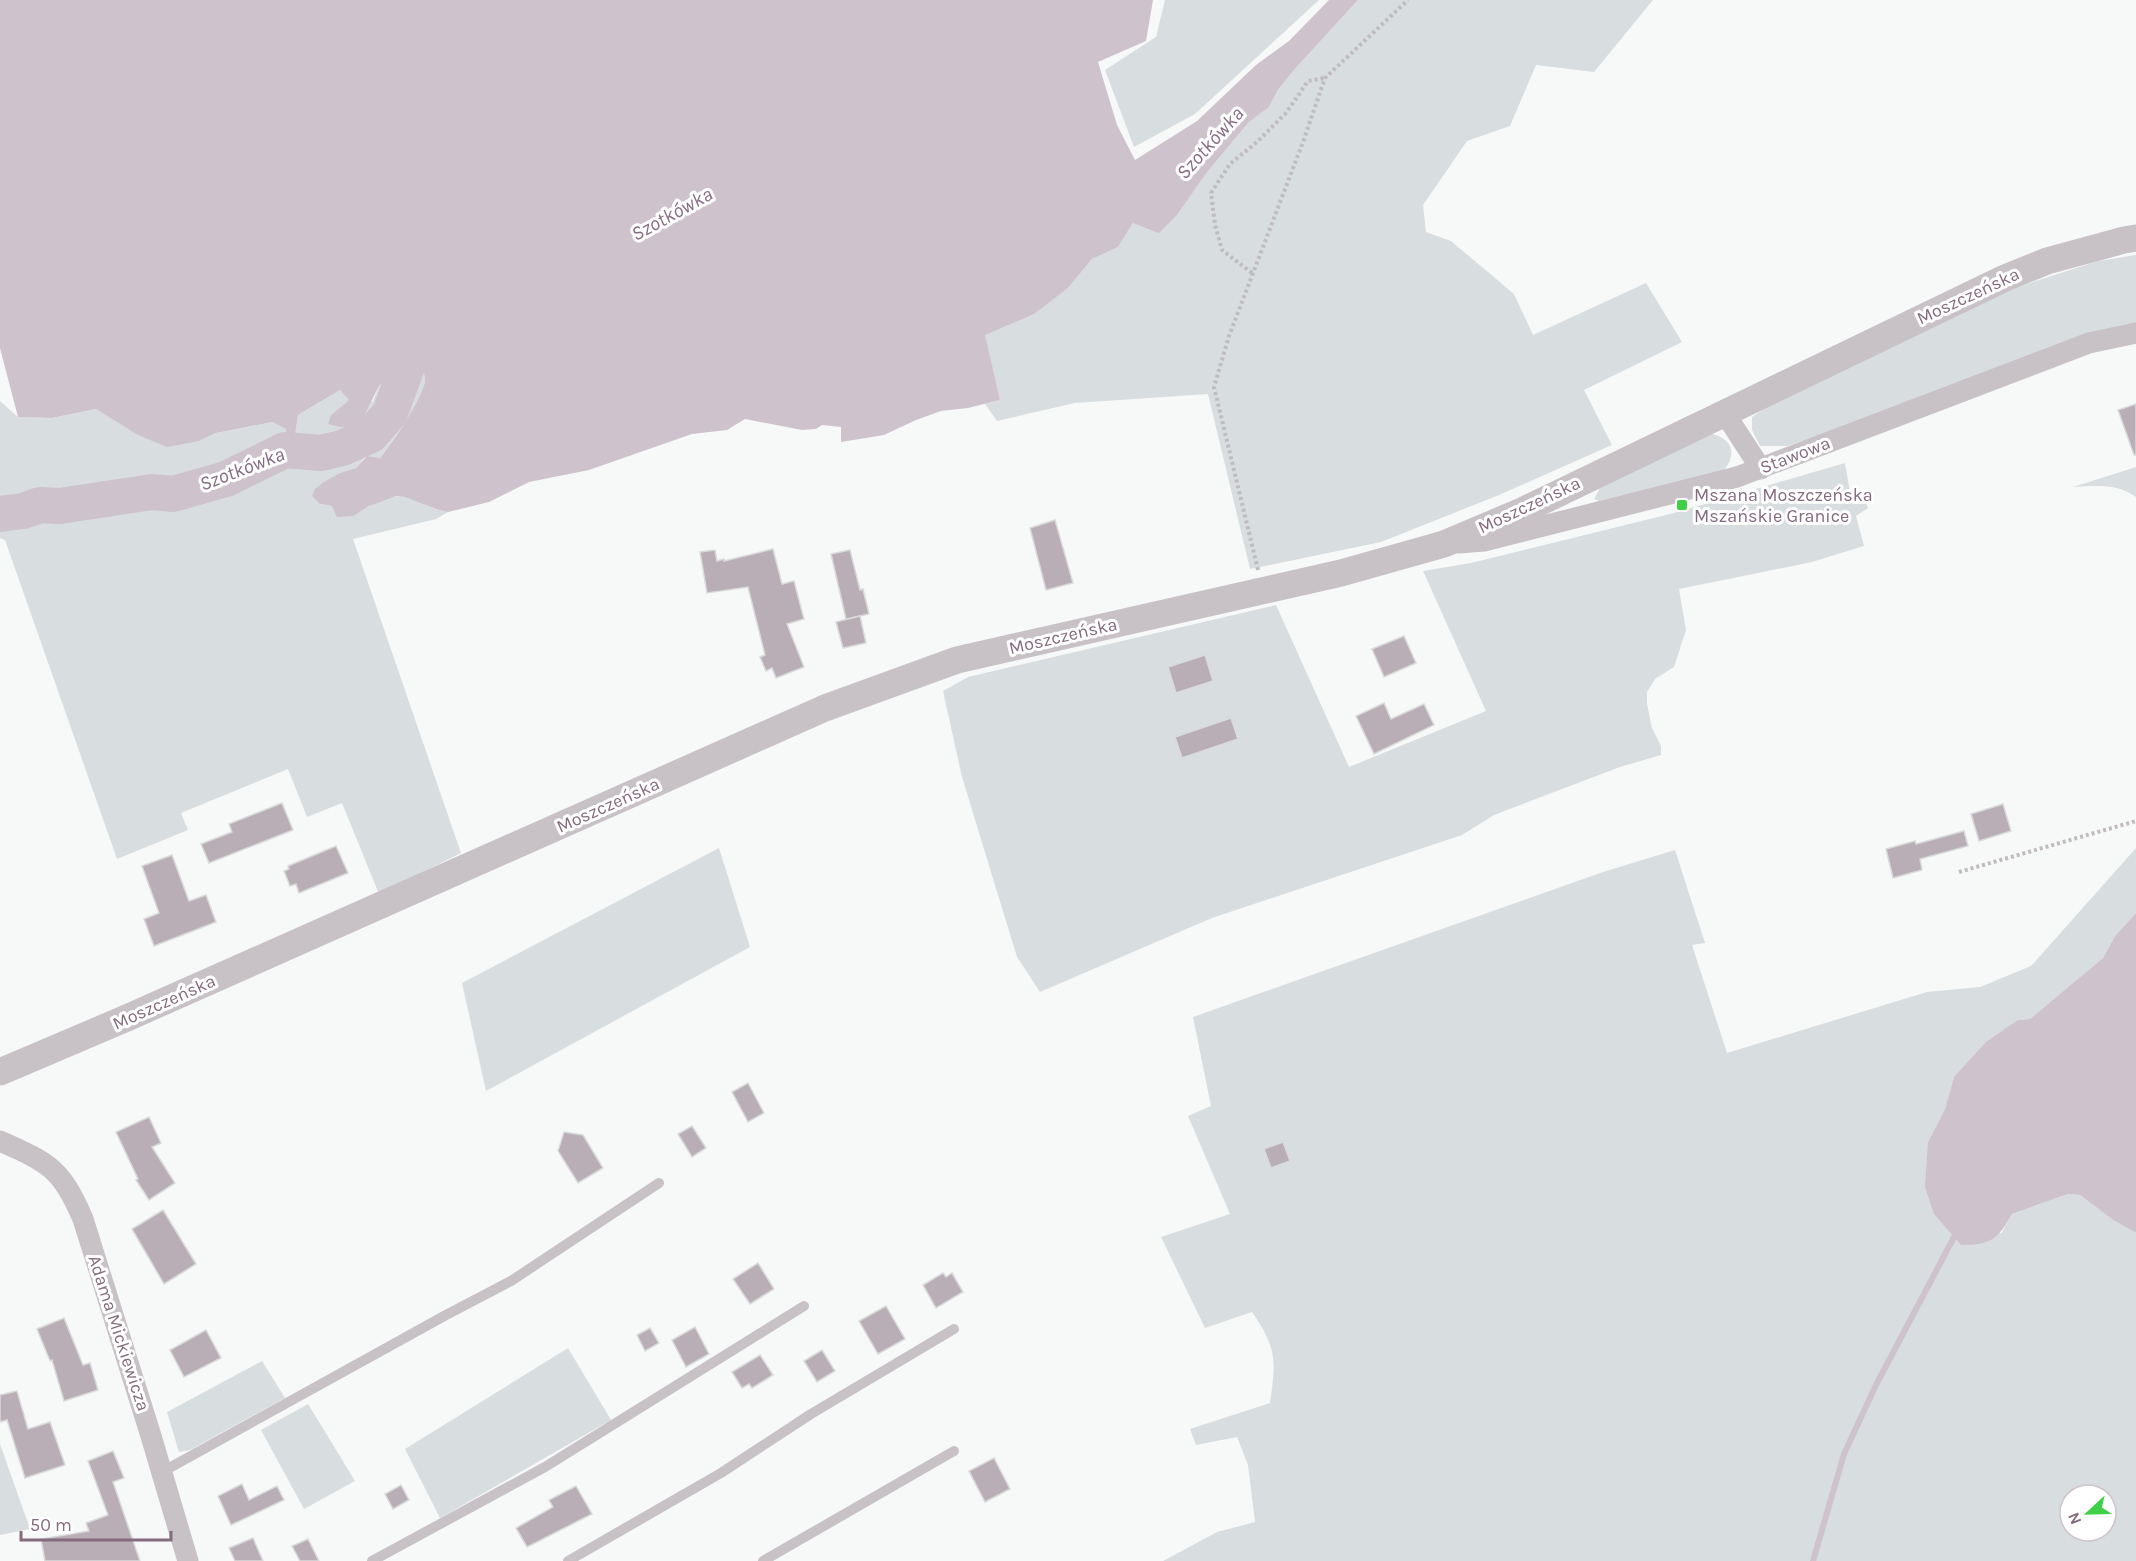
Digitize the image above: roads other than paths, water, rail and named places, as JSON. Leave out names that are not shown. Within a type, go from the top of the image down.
[{"type":"street","name":"Moszczeńska","points":[[0,1072],[825,708],[957,660],[1341,573],[1444,543],[1521,511],[2005,278],[2046,261],[2082,250],[2136,238]]},
{"type":"street","name":"Stawowa","points":[[1444,543],[1484,541],[1737,477],[2089,343],[2136,333]]},
{"type":"street","points":[[1724,412],[1761,469]]},
{"type":"street","name":"Adama Mickiewicza","points":[[0,1141],[37,1158],[54,1171],[65,1183],[83,1219],[188,1561]]},
{"type":"lane","points":[[162,1472],[510,1281],[659,1184]]},
{"type":"lane","points":[[372,1561],[545,1467],[804,1306]]},
{"type":"lane","points":[[568,1561],[721,1473],[811,1414],[954,1329]]},
{"type":"lane","points":[[763,1561],[954,1451]]},
{"type":"water","points":[[0,0],[1153,0],[1146,41],[1098,62],[1117,125],[1135,160],[1197,121],[1256,65],[1289,41],[1329,0],[1358,0],[1294,70],[1278,90],[1269,107],[1248,123],[1208,171],[1177,215],[1159,233],[1133,223],[1118,247],[1092,259],[1068,288],[1034,314],[985,335],[1000,400],[968,408],[941,411],[884,435],[841,442],[841,427],[822,425],[816,429],[802,430],[745,419],[727,430],[692,434],[589,470],[529,482],[489,502],[448,512],[396,496],[369,506],[354,516],[337,517],[332,506],[320,504],[312,496],[315,489],[340,473],[356,468],[367,456],[380,458],[419,398],[425,381],[422,363],[409,361],[379,386],[363,418],[354,426],[340,427],[328,424],[331,415],[349,400],[340,390],[298,415],[295,436],[287,438],[286,429],[273,422],[216,433],[199,441],[167,447],[138,435],[96,409],[52,418],[18,417],[0,348]]},
{"type":"water","points":[[2136,913],[2136,1233],[2113,1220],[2080,1195],[2068,1194],[2012,1214],[1998,1235],[1987,1242],[1961,1245],[1934,1214],[1925,1187],[1928,1142],[1945,1109],[1954,1077],[1986,1042],[2018,1020],[2030,1019],[2103,958],[2115,936]]},
{"type":"waterway","name":"Szotkówka","points":[[0,514],[23,511],[40,505],[60,506],[152,492],[173,494],[226,479],[285,450],[321,453],[342,448],[371,435],[390,413],[409,361],[453,336]]},
{"type":"waterway","points":[[1813,1561],[1844,1454],[1876,1385],[1954,1237]]},
{"type":"place","name":"Mszana Moszczeńska Mszańskie Granice","points":[[1682,505]]}]
